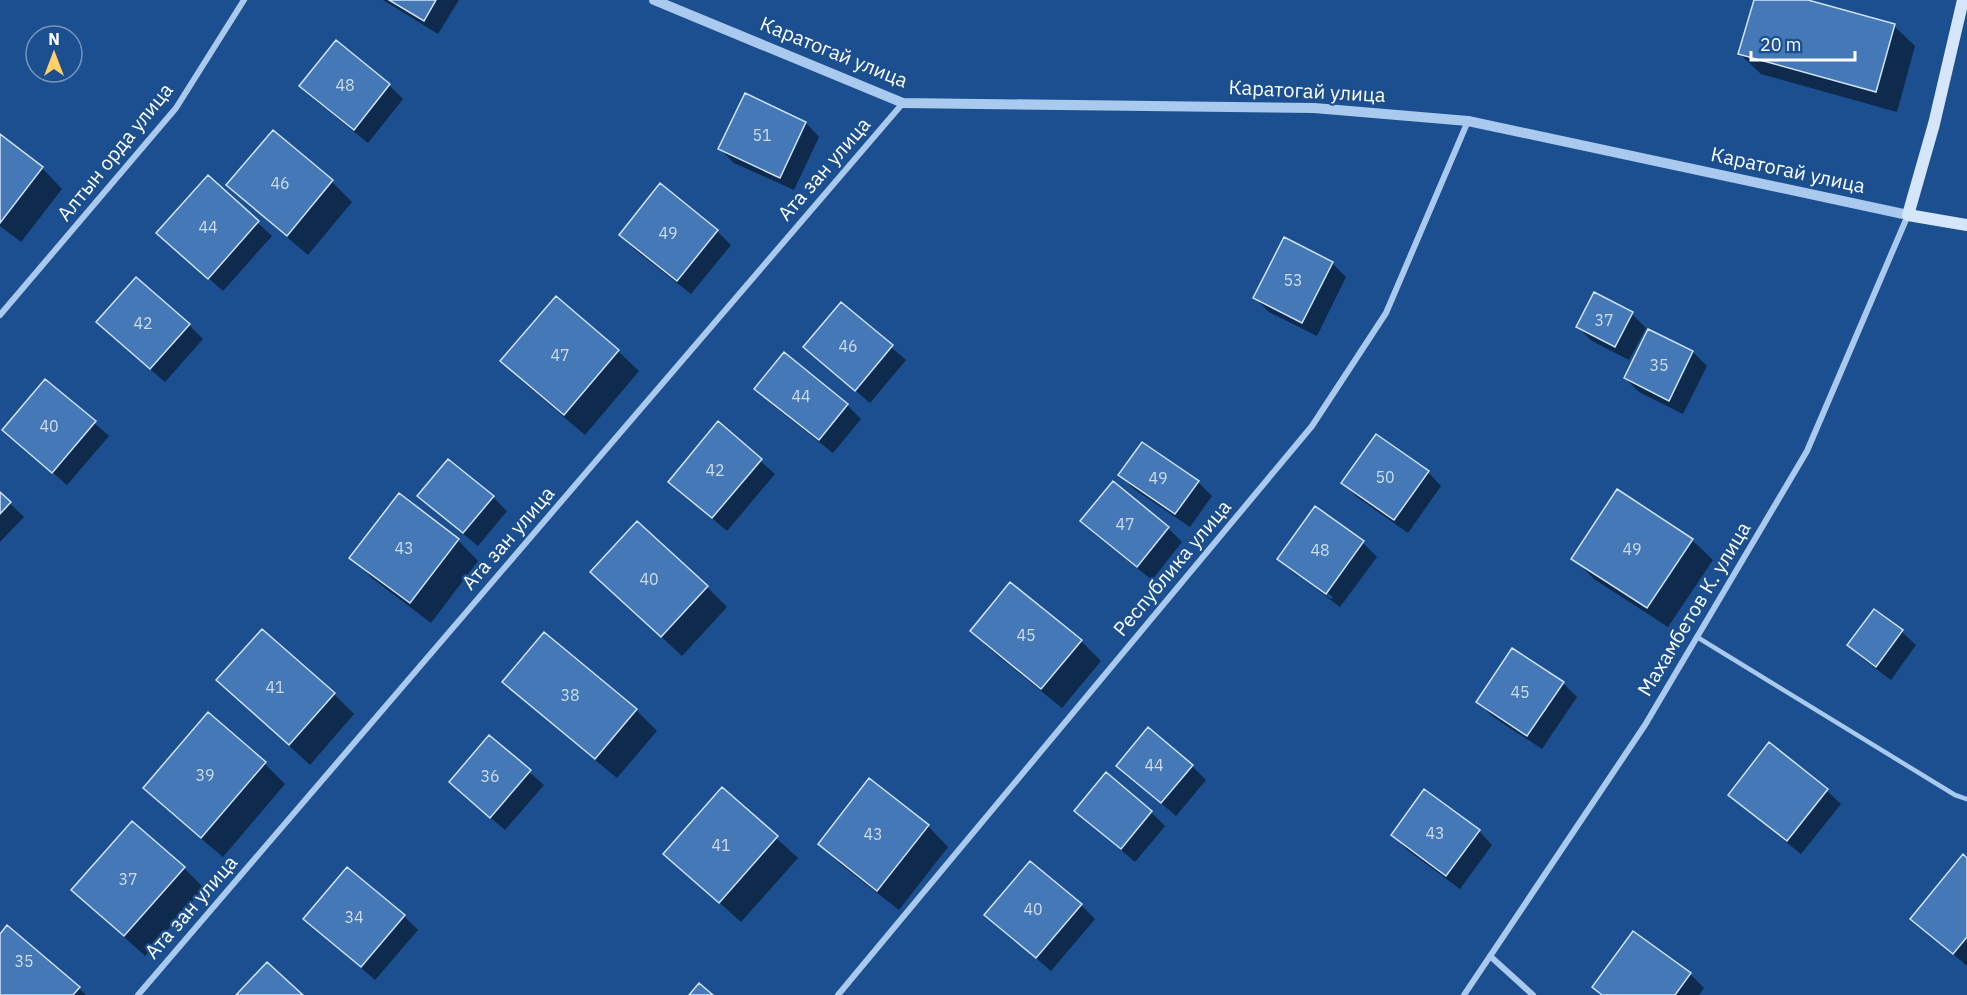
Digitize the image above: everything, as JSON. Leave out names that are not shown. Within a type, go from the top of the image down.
[{"type":"main road","points":[[1908,215],[1934,124],[1963,0]]},
{"type":"main road","name":"Каратогай улица","points":[[1908,215],[1967,225]]},
{"type":"street","name":"Алтын орда улица","points":[[0,315],[177,108],[244,0]]},
{"type":"street","name":"Каратогай улица","points":[[654,0],[903,103],[1314,108],[1468,121],[1908,215]]},
{"type":"street","name":"Ата зан улица","points":[[138,995],[903,103]]},
{"type":"street","name":"Республика улица","points":[[838,995],[1312,426],[1386,313],[1468,121]]},
{"type":"street","name":"Махамбетов К. улица","points":[[1464,995],[1645,725],[1807,451],[1908,215]]},
{"type":"street","points":[[1490,956],[1533,995]]},
{"type":"lane","points":[[1697,637],[1955,795],[1967,799]]},
{"type":"building","points":[[389,0],[436,0],[424,21]]},
{"type":"building","points":[[1754,0],[1808,0],[1895,24],[1876,92],[1738,54]]},
{"type":"building","points":[[336,40],[390,84],[354,130],[299,86]]},
{"type":"building","points":[[745,93],[806,122],[780,178],[718,149]]},
{"type":"building","points":[[273,130],[333,180],[287,236],[226,185]]},
{"type":"building","points":[[0,134],[43,167],[0,223]]},
{"type":"building","points":[[208,175],[259,221],[208,279],[156,233]]},
{"type":"building","points":[[660,183],[718,230],[677,281],[619,235]]},
{"type":"building","points":[[1284,237],[1333,262],[1302,323],[1253,298]]},
{"type":"building","points":[[136,277],[190,324],[150,369],[96,322]]},
{"type":"building","points":[[1594,292],[1633,312],[1615,347],[1576,327]]},
{"type":"building","points":[[556,296],[619,350],[564,415],[500,361]]},
{"type":"building","points":[[841,302],[893,345],[855,391],[803,347]]},
{"type":"building","points":[[1648,329],[1693,351],[1669,401],[1624,378]]},
{"type":"building","points":[[784,352],[848,404],[819,440],[754,389]]},
{"type":"building","points":[[45,379],[96,421],[52,473],[2,430]]},
{"type":"building","points":[[718,421],[762,459],[712,518],[668,482]]},
{"type":"building","points":[[1376,434],[1429,471],[1394,520],[1341,483]]},
{"type":"building","points":[[1142,442],[1199,481],[1175,514],[1118,475]]},
{"type":"building","points":[[448,459],[494,496],[463,533],[417,496]]},
{"type":"building","points":[[1113,481],[1169,527],[1137,567],[1080,521]]},
{"type":"building","points":[[1617,489],[1693,539],[1647,608],[1571,559]]},
{"type":"building","points":[[0,492],[11,502],[0,514]]},
{"type":"building","points":[[399,493],[459,539],[410,603],[349,558]]},
{"type":"building","points":[[1315,506],[1364,541],[1326,594],[1277,559]]},
{"type":"building","points":[[637,521],[708,586],[661,637],[590,572]]},
{"type":"building","points":[[1010,582],[1082,640],[1041,689],[970,631]]},
{"type":"building","points":[[1874,609],[1903,630],[1876,667],[1847,645]]},
{"type":"building","points":[[262,629],[335,693],[289,745],[216,680]]},
{"type":"building","points":[[544,632],[637,709],[595,759],[502,682]]},
{"type":"building","points":[[1512,648],[1564,682],[1527,736],[1476,702]]},
{"type":"building","points":[[208,712],[266,762],[201,838],[143,788]]},
{"type":"building","points":[[1148,727],[1193,765],[1161,803],[1116,766]]},
{"type":"building","points":[[489,735],[531,770],[490,818],[449,782]]},
{"type":"building","points":[[1769,742],[1828,789],[1787,841],[1728,795]]},
{"type":"building","points":[[1106,772],[1152,811],[1121,849],[1074,811]]},
{"type":"building","points":[[869,778],[929,825],[877,891],[818,844]]},
{"type":"building","points":[[722,787],[778,836],[719,903],[663,854]]},
{"type":"building","points":[[1424,789],[1480,830],[1446,876],[1391,835]]},
{"type":"building","points":[[132,821],[185,867],[124,936],[71,890]]},
{"type":"building","points":[[1963,854],[1967,858],[1967,937],[1953,954],[1910,919]]},
{"type":"building","points":[[1030,861],[1082,904],[1036,958],[984,915]]},
{"type":"building","points":[[347,867],[405,915],[361,967],[303,919]]},
{"type":"building","points":[[7,925],[80,987],[73,995],[0,995],[0,934]]},
{"type":"building","points":[[1633,931],[1691,973],[1675,995],[1602,995],[1592,987]]},
{"type":"building","points":[[267,962],[303,995],[236,995]]},
{"type":"building","points":[[699,983],[713,995],[689,995]]}]
